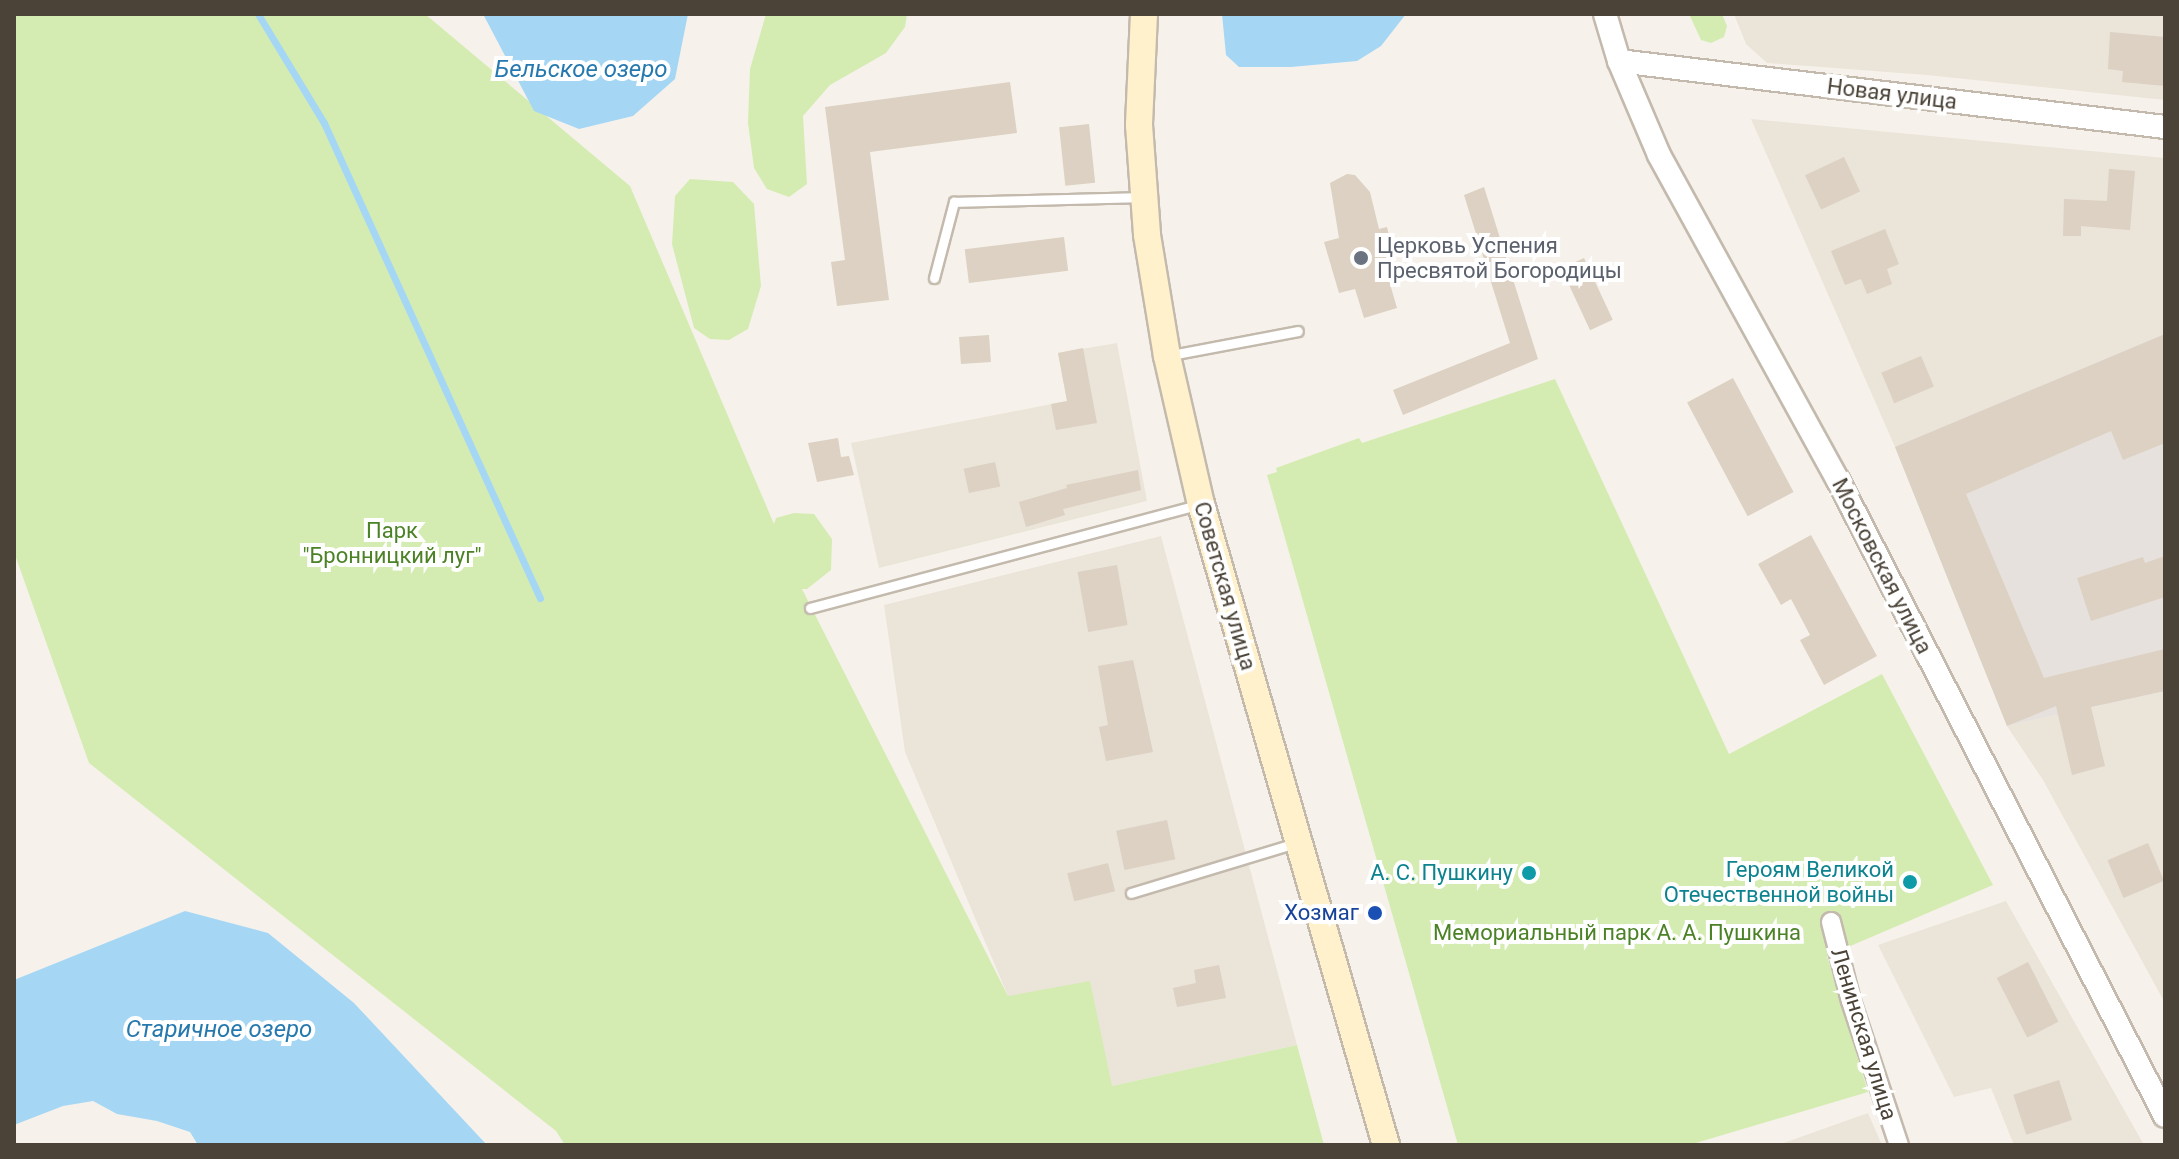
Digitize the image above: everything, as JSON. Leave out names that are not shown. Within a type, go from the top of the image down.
[{"type":"main road","name":"Советская улица","points":[[1144,14],[1139,125],[1147,235],[1167,356],[1201,504],[1386,1145]]},
{"type":"street","name":"Московская улица","points":[[1605,14],[1619,61],[1659,155],[1838,480],[2165,1116]]},
{"type":"street","name":"Новая улица","points":[[1619,61],[2165,127]]},
{"type":"street","name":"Ленинская улица","points":[[1831,922],[1851,1001],[1899,1145]]},
{"type":"lane","points":[[934,278],[954,202],[1144,197]]},
{"type":"lane","points":[[1167,356],[1298,331]]},
{"type":"lane","points":[[810,608],[1201,504]]},
{"type":"lane","points":[[1131,893],[1298,843]]},
{"type":"shaded area","points":[[1734,14],[2165,14],[2165,100],[1927,75],[1767,63],[1746,44]]},
{"type":"shaded area","points":[[1751,119],[2165,158],[2165,334],[1895,447]]},
{"type":"shaded area","points":[[2165,334],[2165,691],[2007,726],[1895,447]]},
{"type":"shaded area","points":[[1117,343],[1147,501],[879,568],[851,443],[1067,401],[1058,353]]},
{"type":"shaded area","points":[[1161,536],[1297,1045],[1112,1086],[1008,996],[905,752],[884,605]]},
{"type":"shaded area","points":[[2165,691],[2165,1003],[2043,780],[2007,726]]},
{"type":"shaded area","points":[[2006,901],[2144,1145],[2014,1145],[1991,1088],[1954,1097],[1878,945]]},
{"type":"shaded area","points":[[1868,1113],[1882,1145],[1778,1145]]},
{"type":"green space","name":"Парк \"Бронницкий луг\"","points":[[14,14],[425,14],[630,186],[774,524],[776,518],[794,513],[814,514],[832,539],[831,570],[807,589],[802,589],[1008,996],[1090,981],[1112,1086],[1297,1045],[1324,1145],[565,1145],[556,1131],[89,763],[14,552]]},
{"type":"green space","points":[[766,14],[907,14],[905,27],[886,53],[830,85],[803,116],[807,184],[789,197],[767,189],[754,168],[748,123],[750,69]]},
{"type":"green space","points":[[1689,14],[1722,14],[1727,26],[1724,37],[1711,43],[1701,40]]},
{"type":"green space","points":[[690,179],[733,182],[754,204],[761,286],[748,329],[729,340],[710,339],[694,328],[672,244],[675,196]]},
{"type":"green space","name":"Мемориальный парк А. А. Пушкина","points":[[1555,379],[1729,754],[1882,674],[1993,885],[1827,956],[1868,1092],[1689,1145],[1458,1145],[1267,475],[1277,472],[1276,468],[1359,438],[1362,443]]},
{"type":"water","name":"Бельское озеро","points":[[483,14],[688,14],[675,79],[633,116],[579,129],[534,111]]},
{"type":"water","points":[[1222,14],[1406,14],[1381,46],[1357,61],[1291,67],[1239,67],[1226,55]]},
{"type":"water","name":"Старичное озеро","points":[[185,911],[268,933],[354,1003],[487,1145],[198,1145],[190,1132],[157,1121],[117,1114],[93,1101],[63,1106],[14,1125],[14,980]]},
{"type":"building","points":[[2110,32],[2165,37],[2165,86],[2122,82],[2123,71],[2108,69]]},
{"type":"building","points":[[1010,82],[1017,133],[870,152],[889,300],[837,306],[831,262],[845,260],[825,107]]},
{"type":"building","points":[[1089,124],[1095,183],[1065,186],[1059,127]]},
{"type":"building","points":[[1844,157],[1860,191],[1821,210],[1805,175]]},
{"type":"building","points":[[2109,169],[2135,171],[2130,230],[2081,226],[2081,236],[2063,236],[2064,199],[2107,201]]},
{"type":"building","name":"Церковь Успения Пресвятой Богородицы","points":[[1347,174],[1355,175],[1370,192],[1379,229],[1387,227],[1398,274],[1388,277],[1397,308],[1364,318],[1355,289],[1339,293],[1324,242],[1339,238],[1330,183]]},
{"type":"building","points":[[1484,187],[1538,359],[1403,415],[1393,390],[1510,343],[1464,195]]},
{"type":"building","points":[[1885,229],[1899,264],[1887,269],[1892,284],[1867,294],[1861,279],[1845,285],[1831,251]]},
{"type":"building","points":[[1064,237],[1068,271],[969,283],[965,249]]},
{"type":"building","points":[[1584,258],[1613,320],[1590,330],[1561,269]]},
{"type":"building","points":[[2165,334],[2165,443],[2123,460],[2111,431],[1966,494],[2044,678],[2165,649],[2165,691],[2091,707],[2105,766],[2072,775],[2056,706],[2007,726],[1895,447]]},
{"type":"building","points":[[989,335],[991,362],[961,364],[959,337]]},
{"type":"building","points":[[1083,348],[1097,423],[1056,430],[1051,404],[1067,401],[1058,353]]},
{"type":"building","points":[[1921,356],[1934,386],[1894,403],[1881,373]]},
{"type":"building","points":[[1733,378],[1794,492],[1748,516],[1687,402]]},
{"type":"building","points":[[838,438],[841,457],[849,456],[854,475],[817,482],[808,443]]},
{"type":"building","points":[[995,462],[1000,486],[969,493],[964,469]]},
{"type":"building","points":[[1138,470],[1141,490],[1063,509],[1065,515],[1026,527],[1019,502],[1067,488],[1066,485]]},
{"type":"building","points":[[1811,535],[1877,656],[1824,685],[1800,640],[1810,635],[1791,599],[1781,605],[1758,564]]},
{"type":"building","points":[[2165,556],[2165,597],[2091,621],[2077,578],[2143,557],[2145,563]]},
{"type":"building","points":[[1117,565],[1128,625],[1088,632],[1078,572]]},
{"type":"building","points":[[1133,660],[1153,752],[1106,761],[1099,727],[1108,725],[1098,666]]},
{"type":"building","points":[[1167,820],[1175,859],[1124,870],[1116,831]]},
{"type":"building","points":[[2148,843],[2164,881],[2124,898],[2107,860]]},
{"type":"building","points":[[1108,863],[1115,891],[1074,901],[1067,873]]},
{"type":"building","points":[[2028,962],[2058,1022],[2027,1038],[1997,978]]},
{"type":"building","points":[[1219,965],[1226,998],[1177,1007],[1173,988],[1196,983],[1194,970]]},
{"type":"building","points":[[2059,1080],[2072,1120],[2026,1135],[2013,1095]]},
{"type":"waterway","points":[[258,14],[324,123],[540,598]]},
{"type":"place","name":"Церковь Успения Пресвятой Богородицы","points":[[1361,258]]},
{"type":"place","name":"А. С. Пушкину","points":[[1529,873]]},
{"type":"place","name":"Героям Великой Отечественной войны","points":[[1910,882]]},
{"type":"place","name":"Хозмаг","points":[[1375,913]]}]
